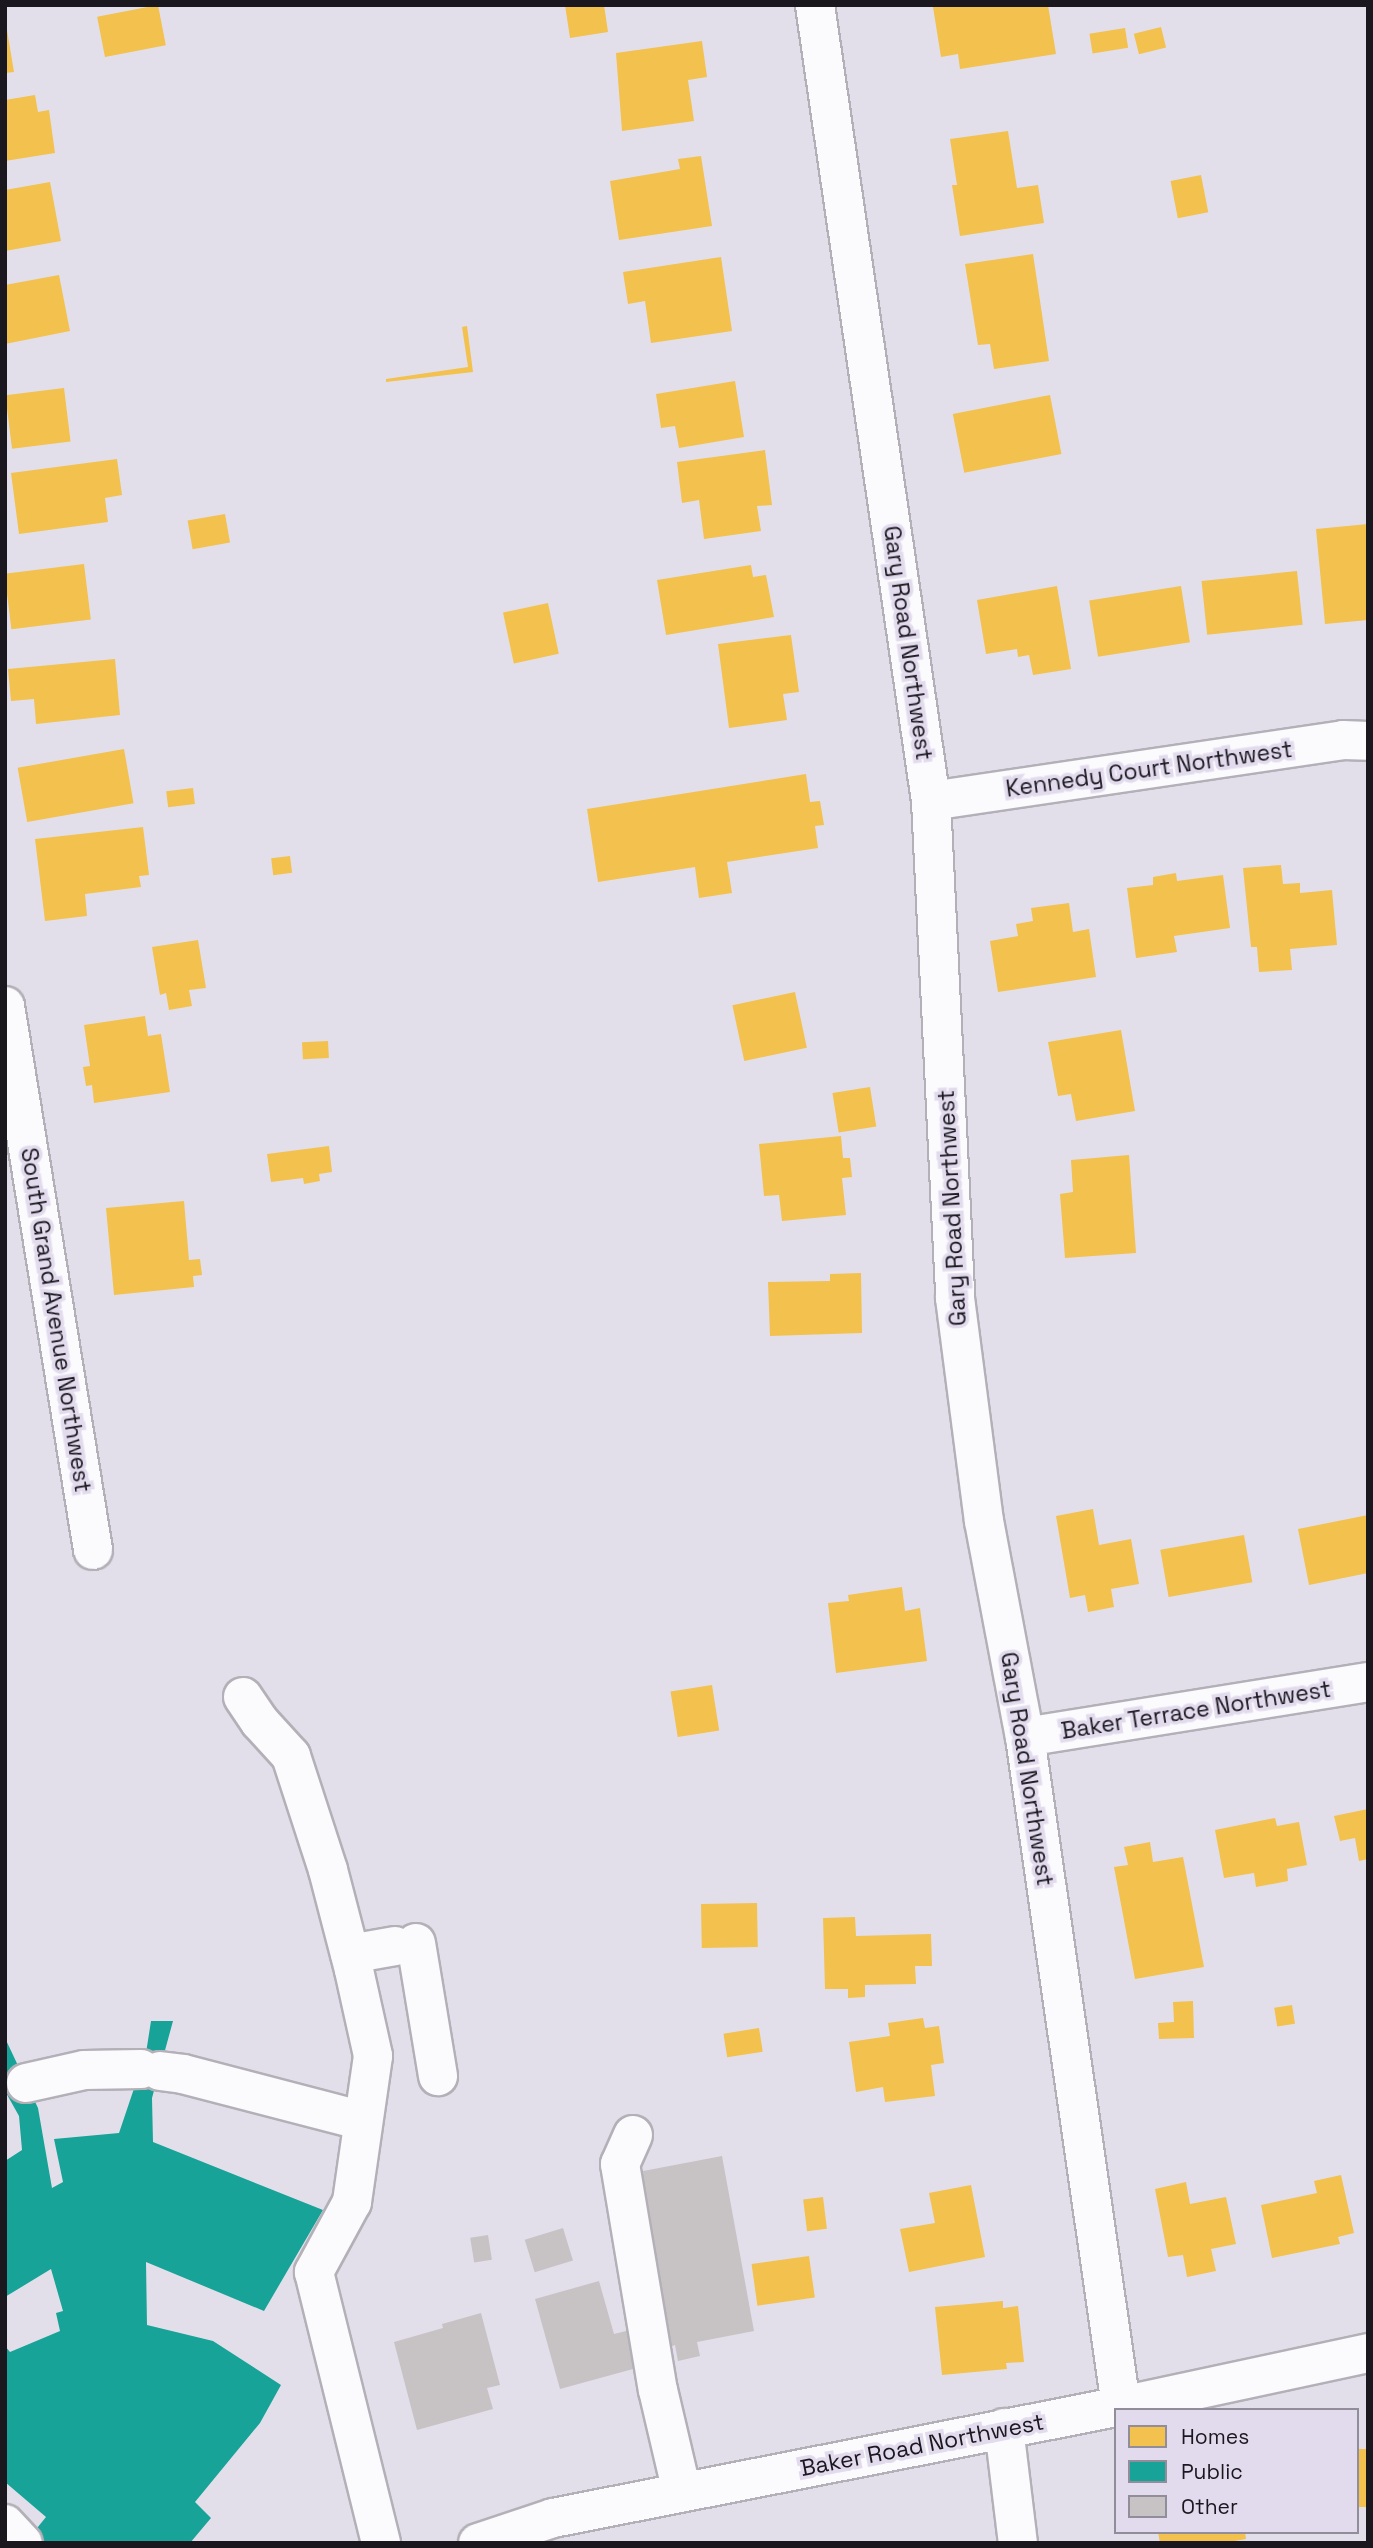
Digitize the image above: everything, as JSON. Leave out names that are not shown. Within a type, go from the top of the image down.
[{"type":"street","name":"Gary Road Northwest","points":[[815,5],[931,801],[955,1298],[984,1521],[1025,1737],[1121,2406]]},
{"type":"street","name":"Kennedy Court Northwest","points":[[931,801],[1342,740],[1368,741]]},
{"type":"street","name":"South Grand Avenue Northwest","points":[[5,1006],[93,1550]]},
{"type":"street","name":"Baker Terrace Northwest","points":[[1025,1737],[1368,1682]]},
{"type":"street","points":[[243,1697],[260,1723],[292,1756],[328,1870],[373,2056],[352,2202],[314,2272],[381,2543]]},
{"type":"street","points":[[349,1954],[406,1944],[438,2076]]},
{"type":"street","points":[[26,2083],[84,2070],[150,2070],[183,2074],[363,2121]]},
{"type":"street","points":[[633,2135],[620,2164],[658,2390],[682,2492]]},
{"type":"street","name":"Baker Road Northwest","points":[[478,2543],[553,2518],[1121,2406],[1368,2353]]},
{"type":"street","points":[[1004,2428],[1018,2543]]},
{"type":"street","points":[[5,2525],[23,2543]]},
{"type":"building: Homes","points":[[158,5],[166,45],[105,57],[97,17]]},
{"type":"building: Homes","points":[[565,5],[604,5],[608,32],[570,38]]},
{"type":"building: Homes","points":[[1048,5],[1056,54],[960,69],[958,54],[941,57],[933,7]]},
{"type":"building: Homes","points":[[5,18],[14,72],[5,73]]},
{"type":"building: Homes","points":[[1161,27],[1166,47],[1139,54],[1134,34]]},
{"type":"building: Homes","points":[[1125,28],[1128,48],[1093,53],[1089,34]]},
{"type":"building: Homes","points":[[702,41],[707,77],[688,80],[694,121],[622,131],[616,53]]},
{"type":"building: Homes","points":[[35,95],[38,112],[49,110],[55,153],[5,161],[5,100]]},
{"type":"building: Homes","points":[[1008,131],[1017,188],[1038,185],[1044,223],[960,236],[952,185],[957,185],[950,139]]},
{"type":"building: Homes","points":[[701,156],[712,226],[619,240],[610,181],[680,169],[678,159]]},
{"type":"building: Homes","points":[[1201,175],[1208,212],[1178,218],[1171,181]]},
{"type":"building: Homes","points":[[50,182],[61,241],[5,251],[5,190]]},
{"type":"building: Homes","points":[[1033,254],[1049,361],[994,369],[990,344],[978,345],[965,264]]},
{"type":"building: Homes","points":[[721,257],[732,331],[651,343],[645,301],[628,304],[623,272]]},
{"type":"building: Homes","points":[[59,275],[70,331],[5,344],[5,285]]},
{"type":"building: Homes","points":[[467,326],[473,372],[386,382],[386,379],[468,367],[462,327]]},
{"type":"building: Homes","points":[[735,381],[744,437],[679,448],[675,426],[661,428],[656,394]]},
{"type":"building: Homes","points":[[64,388],[71,442],[12,449],[5,395]]},
{"type":"building: Homes","points":[[1050,395],[1061,454],[964,473],[953,414]]},
{"type":"building: Homes","points":[[765,450],[772,505],[757,506],[761,531],[704,539],[699,500],[682,503],[677,462]]},
{"type":"building: Homes","points":[[117,459],[122,495],[105,498],[108,522],[19,534],[11,473]]},
{"type":"building: Homes","points":[[225,514],[230,543],[193,549],[188,521]]},
{"type":"building: Homes","points":[[1368,524],[1368,620],[1325,624],[1316,529]]},
{"type":"building: Homes","points":[[84,564],[91,620],[11,629],[5,574]]},
{"type":"building: Homes","points":[[751,565],[753,577],[766,575],[774,617],[666,635],[657,580]]},
{"type":"building: Homes","points":[[1297,571],[1303,625],[1207,635],[1202,581]]},
{"type":"building: Homes","points":[[1057,586],[1071,669],[1033,675],[1029,655],[1018,657],[1017,649],[986,654],[977,600]]},
{"type":"building: Homes","points":[[1181,586],[1190,642],[1098,657],[1089,601]]},
{"type":"building: Homes","points":[[548,603],[559,654],[514,663],[503,613]]},
{"type":"building: Homes","points":[[791,635],[799,692],[783,694],[787,720],[729,728],[718,644]]},
{"type":"building: Homes","points":[[115,659],[120,715],[36,724],[34,699],[11,701],[8,669]]},
{"type":"building: Homes","points":[[124,749],[134,803],[27,822],[18,768]]},
{"type":"building: Homes","points":[[806,774],[810,802],[820,801],[824,825],[815,826],[818,848],[727,862],[732,893],[699,898],[695,867],[598,882],[587,809]]},
{"type":"building: Homes","points":[[193,788],[195,804],[168,807],[166,791]]},
{"type":"building: Homes","points":[[143,827],[149,875],[139,876],[141,887],[85,894],[87,916],[45,921],[35,839]]},
{"type":"building: Homes","points":[[290,856],[292,873],[273,875],[271,858]]},
{"type":"building: Homes","points":[[1281,865],[1283,884],[1300,883],[1300,893],[1332,890],[1337,945],[1290,949],[1292,970],[1259,972],[1257,947],[1251,947],[1243,868]]},
{"type":"building: Homes","points":[[1176,873],[1177,881],[1223,875],[1230,928],[1174,936],[1177,952],[1136,958],[1127,888],[1153,885],[1153,877]]},
{"type":"building: Homes","points":[[1069,903],[1073,932],[1089,929],[1096,977],[998,992],[990,941],[1018,936],[1016,924],[1033,921],[1031,908]]},
{"type":"building: Homes","points":[[198,940],[206,988],[189,990],[192,1006],[169,1010],[166,993],[160,995],[152,947]]},
{"type":"building: Homes","points":[[795,992],[807,1048],[744,1061],[732,1005]]},
{"type":"building: Homes","points":[[145,1016],[148,1036],[161,1034],[170,1092],[94,1103],[92,1085],[86,1086],[83,1067],[90,1066],[84,1025]]},
{"type":"building: Homes","points":[[1121,1030],[1135,1111],[1076,1121],[1071,1094],[1058,1096],[1048,1042]]},
{"type":"building: Homes","points":[[328,1041],[329,1058],[303,1059],[302,1042]]},
{"type":"building: Homes","points":[[870,1087],[876,1127],[839,1132],[832,1093]]},
{"type":"building: Homes","points":[[841,1136],[843,1158],[850,1158],[852,1177],[842,1178],[846,1215],[782,1221],[779,1195],[764,1196],[759,1144]]},
{"type":"building: Homes","points":[[329,1146],[332,1172],[319,1174],[320,1181],[304,1184],[303,1178],[271,1182],[267,1154]]},
{"type":"building: Homes","points":[[1129,1155],[1136,1253],[1065,1258],[1060,1194],[1073,1192],[1071,1160]]},
{"type":"building: Homes","points":[[184,1201],[189,1260],[200,1259],[202,1275],[193,1276],[194,1287],[114,1295],[106,1208]]},
{"type":"building: Homes","points":[[861,1273],[862,1333],[770,1336],[768,1282],[830,1281],[830,1274]]},
{"type":"building: Homes","points":[[1093,1509],[1099,1545],[1131,1539],[1139,1584],[1111,1589],[1114,1607],[1088,1612],[1085,1595],[1070,1598],[1056,1516]]},
{"type":"building: Homes","points":[[1368,1515],[1368,1573],[1309,1585],[1298,1529]]},
{"type":"building: Homes","points":[[1244,1535],[1252,1582],[1169,1597],[1160,1550]]},
{"type":"building: Homes","points":[[902,1587],[905,1611],[920,1608],[927,1661],[836,1673],[828,1603],[849,1601],[848,1595]]},
{"type":"building: Homes","points":[[712,1685],[719,1730],[678,1737],[671,1692]]},
{"type":"building: Homes","points":[[1368,1809],[1368,1859],[1359,1861],[1355,1838],[1340,1841],[1334,1816]]},
{"type":"building: Homes","points":[[1275,1818],[1277,1826],[1299,1822],[1307,1865],[1287,1869],[1288,1881],[1256,1887],[1254,1873],[1224,1878],[1215,1830]]},
{"type":"building: Homes","points":[[1150,1842],[1153,1862],[1183,1857],[1204,1967],[1135,1979],[1114,1867],[1128,1865],[1124,1847]]},
{"type":"building: Homes","points":[[757,1903],[758,1947],[702,1948],[701,1904]]},
{"type":"building: Homes","points":[[855,1917],[856,1936],[931,1934],[932,1966],[915,1966],[916,1984],[865,1985],[865,1997],[848,1998],[848,1989],[825,1989],[823,1918]]},
{"type":"building: Homes","points":[[1193,2001],[1194,2038],[1159,2039],[1158,2023],[1174,2022],[1173,2002]]},
{"type":"building: Homes","points":[[1292,2005],[1295,2024],[1277,2027],[1274,2008]]},
{"type":"building: Homes","points":[[923,2018],[925,2028],[939,2026],[944,2063],[931,2065],[935,2096],[885,2102],[883,2087],[856,2092],[849,2042],[890,2036],[888,2023]]},
{"type":"building: Homes","points":[[759,2028],[763,2052],[727,2057],[723,2034]]},
{"type":"building: Homes","points":[[1341,2175],[1354,2233],[1338,2237],[1340,2244],[1272,2258],[1261,2205],[1317,2193],[1314,2181]]},
{"type":"building: Homes","points":[[1186,2182],[1190,2204],[1226,2197],[1236,2244],[1211,2249],[1216,2271],[1187,2277],[1183,2255],[1168,2257],[1155,2189]]},
{"type":"building: Homes","points":[[971,2185],[985,2257],[909,2272],[900,2229],[935,2223],[929,2193]]},
{"type":"building: Homes","points":[[823,2197],[827,2229],[807,2231],[803,2199]]},
{"type":"building: Homes","points":[[809,2256],[815,2298],[757,2306],[752,2264]]},
{"type":"building: Homes","points":[[1003,2301],[1003,2308],[1018,2306],[1024,2362],[1006,2363],[1007,2369],[942,2375],[935,2307]]},
{"type":"building: Homes","points":[[1359,2449],[1368,2449],[1368,2507],[1359,2507]]},
{"type":"building: Homes","points":[[1158,2534],[1245,2534],[1246,2539],[1223,2543],[1160,2543]]},
{"type":"building: Public","points":[[151,2021],[173,2021],[152,2098],[153,2142],[323,2210],[264,2311],[146,2262],[147,2325],[213,2341],[281,2385],[260,2423],[195,2502],[211,2518],[190,2543],[45,2543],[33,2533],[46,2517],[5,2482],[5,2346],[10,2352],[60,2331],[56,2313],[63,2311],[51,2269],[5,2297],[5,2161],[22,2150],[19,2116],[5,2091],[5,2038],[38,2108],[52,2188],[63,2182],[54,2139],[119,2133],[146,2053]]},
{"type":"building: Other","points":[[722,2156],[754,2331],[697,2342],[700,2356],[678,2361],[675,2345],[670,2347],[638,2172]]},
{"type":"building: Other","points":[[563,2228],[573,2261],[535,2272],[525,2240]]},
{"type":"building: Other","points":[[488,2235],[492,2260],[474,2263],[470,2238]]},
{"type":"building: Other","points":[[599,2281],[614,2334],[634,2329],[644,2366],[560,2389],[535,2299]]},
{"type":"building: Other","points":[[481,2313],[500,2385],[487,2388],[493,2409],[417,2430],[394,2342],[443,2328],[442,2324]]}]
